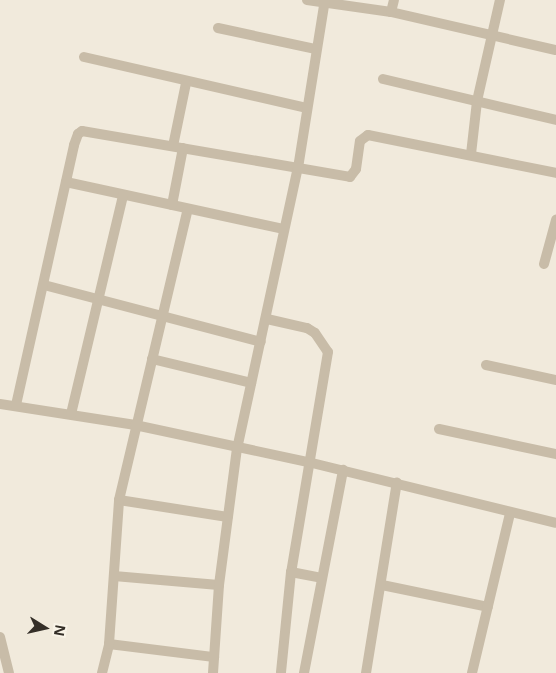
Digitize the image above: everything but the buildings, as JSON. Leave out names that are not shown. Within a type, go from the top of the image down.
[{"type":"street","points":[[307,0],[391,12],[493,33],[556,50]]},
{"type":"street","points":[[391,12],[394,0]]},
{"type":"street","points":[[471,154],[478,101],[500,0]]},
{"type":"street","points":[[213,673],[220,585],[237,449],[267,319],[283,229],[298,168],[315,49],[324,2]]},
{"type":"street","points":[[218,28],[315,49]]},
{"type":"street","points":[[84,57],[186,83],[306,108]]},
{"type":"street","points":[[383,79],[556,120]]},
{"type":"street","points":[[172,205],[186,83]]},
{"type":"street","points":[[16,405],[66,182],[78,134],[82,130],[350,177],[356,169],[360,141],[368,135],[471,154],[556,174]]},
{"type":"street","points":[[66,182],[283,229]]},
{"type":"street","points":[[71,414],[100,302],[123,195]]},
{"type":"street","points":[[102,673],[109,644],[119,500],[188,209]]},
{"type":"street","points":[[544,264],[556,220]]},
{"type":"street","points":[[44,285],[100,302],[164,316],[261,342]]},
{"type":"street","points":[[267,319],[307,328],[316,333],[328,352],[291,572],[281,673]]},
{"type":"street","points":[[152,359],[251,383]]},
{"type":"street","points":[[486,365],[556,380]]},
{"type":"street","points":[[0,404],[136,425],[237,449],[308,462],[397,482],[510,513],[556,523]]},
{"type":"street","points":[[440,429],[556,452]]},
{"type":"street","points":[[304,673],[343,470]]},
{"type":"street","points":[[366,673],[382,585],[397,482]]},
{"type":"street","points":[[119,500],[228,517]]},
{"type":"street","points":[[472,673],[510,513]]},
{"type":"street","points":[[291,572],[322,578]]},
{"type":"street","points":[[114,576],[220,585]]},
{"type":"street","points":[[382,585],[488,607]]},
{"type":"street","points":[[0,637],[9,673]]},
{"type":"street","points":[[109,644],[214,657]]}]
